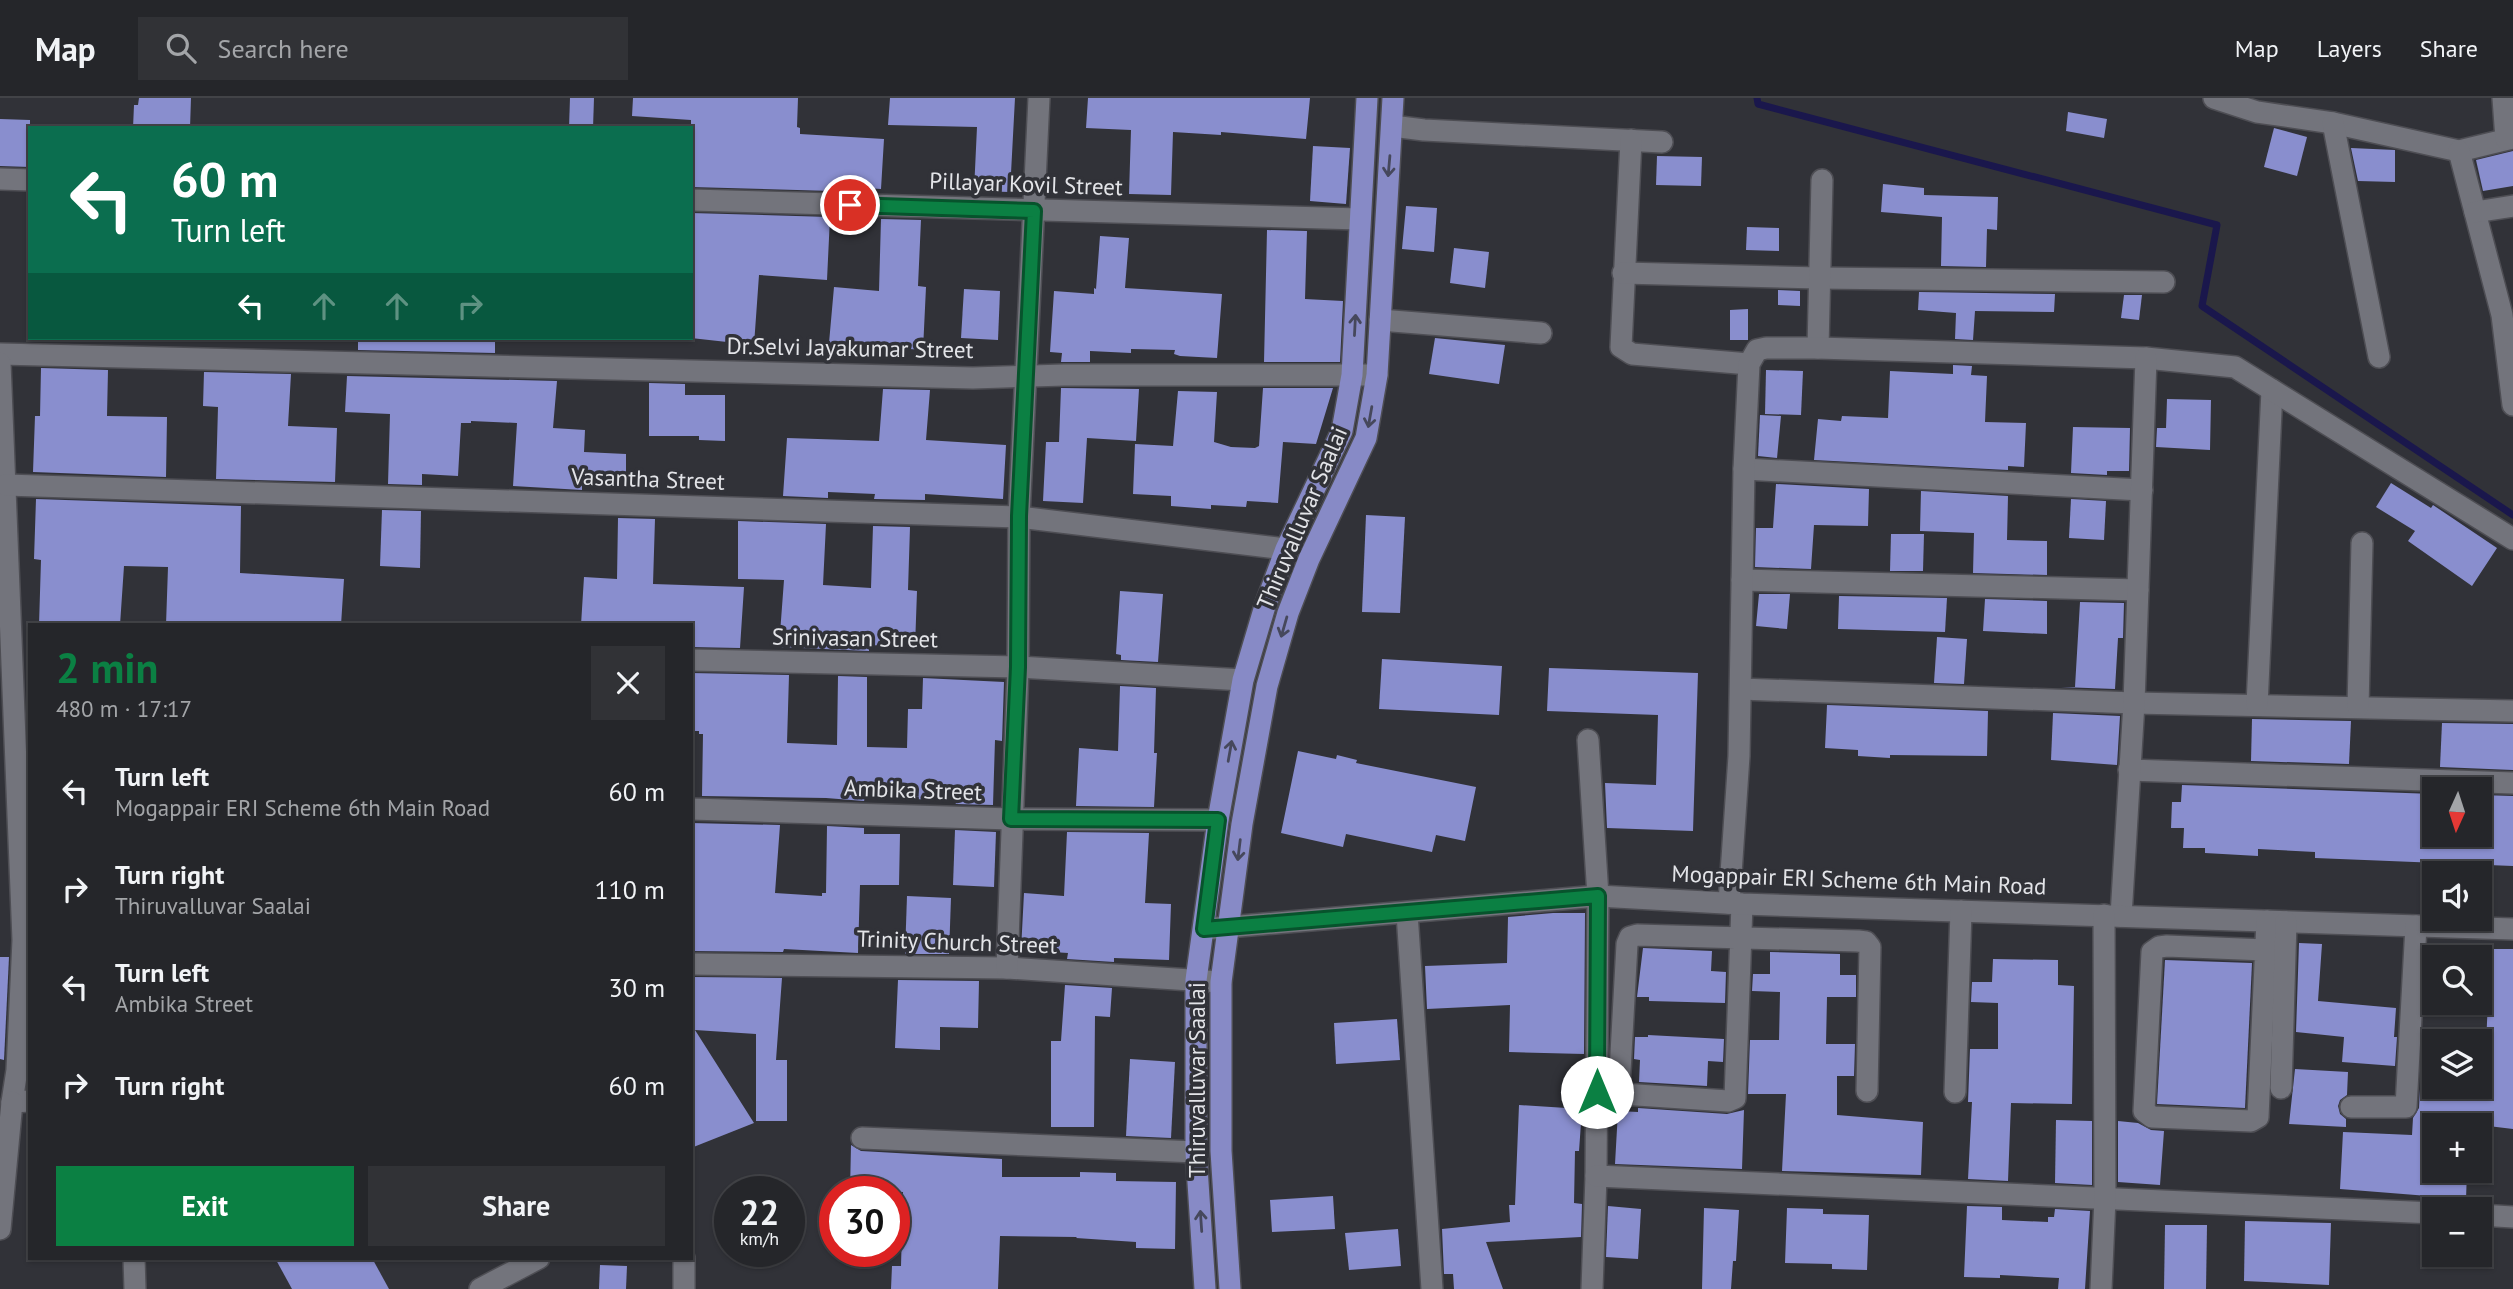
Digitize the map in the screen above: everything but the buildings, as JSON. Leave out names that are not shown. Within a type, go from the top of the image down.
[{"type":"main road","name":"Thiruvalluvar Saalai","points":[[1205,1289],[1196,1152],[1196,980],[1218,820],[1243,680],[1265,606],[1286,549],[1342,431],[1352,375],[1367,98]]},
{"type":"main road","name":"Thiruvalluvar Saalai","points":[[1230,1289],[1221,1151],[1221,982],[1242,824],[1267,686],[1288,613],[1309,559],[1366,438],[1377,375],[1393,98]]},
{"type":"street","points":[[1007,968],[1018,667],[1019,516],[1039,98]]},
{"type":"street","points":[[2214,98],[2257,112],[2333,123],[2459,151],[2510,138],[2502,98]]},
{"type":"street","points":[[2333,123],[2379,357]]},
{"type":"street","points":[[1392,126],[1424,130],[1662,142]]},
{"type":"street","points":[[1631,140],[1620,342],[1626,351],[1650,356],[1749,364]]},
{"type":"street","points":[[2459,151],[2475,212],[2505,295],[2502,315],[2513,405]]},
{"type":"street","points":[[0,179],[28,180]]},
{"type":"street","points":[[1818,348],[1822,180]]},
{"type":"street","name":"Pillayar Kovil Street","points":[[693,200],[1360,219]]},
{"type":"street","points":[[2475,212],[2513,206]]},
{"type":"street","points":[[1623,272],[1819,278],[2164,282]]},
{"type":"street","points":[[1380,320],[1541,333]]},
{"type":"street","points":[[1867,1091],[1870,947],[1866,942],[1741,939],[1637,935],[1630,937],[1627,944],[1619,1090],[1622,1094],[1728,1101],[1735,1098],[1741,939],[1735,903],[1744,469],[1749,364],[1757,350],[1818,348],[2146,358],[2235,367],[2513,539]]},
{"type":"street","name":"Dr.Selvi Jayakumar Street","points":[[0,354],[973,378],[1377,375]]},
{"type":"street","points":[[2101,1289],[2113,916],[2134,703],[2146,358]]},
{"type":"street","points":[[0,363],[6,485],[21,646],[23,790],[9,837],[26,940],[17,1070],[21,1101],[0,1229]]},
{"type":"street","points":[[2258,705],[2272,390]]},
{"type":"street","points":[[1744,469],[2141,490]]},
{"type":"street","name":"Vasantha Street","points":[[6,485],[1019,516],[1286,549]]},
{"type":"street","points":[[2358,707],[2362,543]]},
{"type":"street","points":[[1742,580],[2138,590]]},
{"type":"street","name":"Srinivasan Street","points":[[693,660],[1018,667],[1243,680]]},
{"type":"street","points":[[1741,689],[2134,703],[2513,711]]},
{"type":"street","points":[[1588,740],[1598,896],[1596,1175],[1592,1289]]},
{"type":"street","points":[[2129,770],[2513,783]]},
{"type":"street","name":"Ambika Street","points":[[693,810],[1011,819],[1218,820]]},
{"type":"street","name":"Mogappair ERI Scheme 6th Main Road","points":[[1204,929],[1598,896],[2513,929]]},
{"type":"street","points":[[1955,1092],[1961,911]]},
{"type":"street","points":[[1407,913],[1432,1289]]},
{"type":"street","points":[[2265,950],[2167,946],[2152,952],[2144,1111],[2152,1117],[2251,1121],[2258,1117],[2265,950],[2277,921]]},
{"type":"street","points":[[2277,921],[2281,1088]]},
{"type":"street","points":[[2351,1107],[2406,1107],[2416,926]]},
{"type":"street","name":"Trinity Church Street","points":[[693,964],[1007,968],[1221,982]]},
{"type":"street","points":[[862,1138],[1196,1152]]},
{"type":"street","points":[[1596,1175],[2422,1212]]},
{"type":"street","points":[[2492,1216],[2513,1217]]},
{"type":"street","points":[[134,1260],[135,1289]]},
{"type":"street","points":[[480,1289],[535,1260]]},
{"type":"street","points":[[684,1260],[684,1289]]},
{"type":"waterway","points":[[1757,98],[1758,104],[2217,225],[2202,306],[2513,515]]},
{"type":"route","points":[[850,205],[1034,211],[1019,516],[1018,667],[1011,819],[1218,820],[1204,929],[1598,896],[1597,1092]]}]
